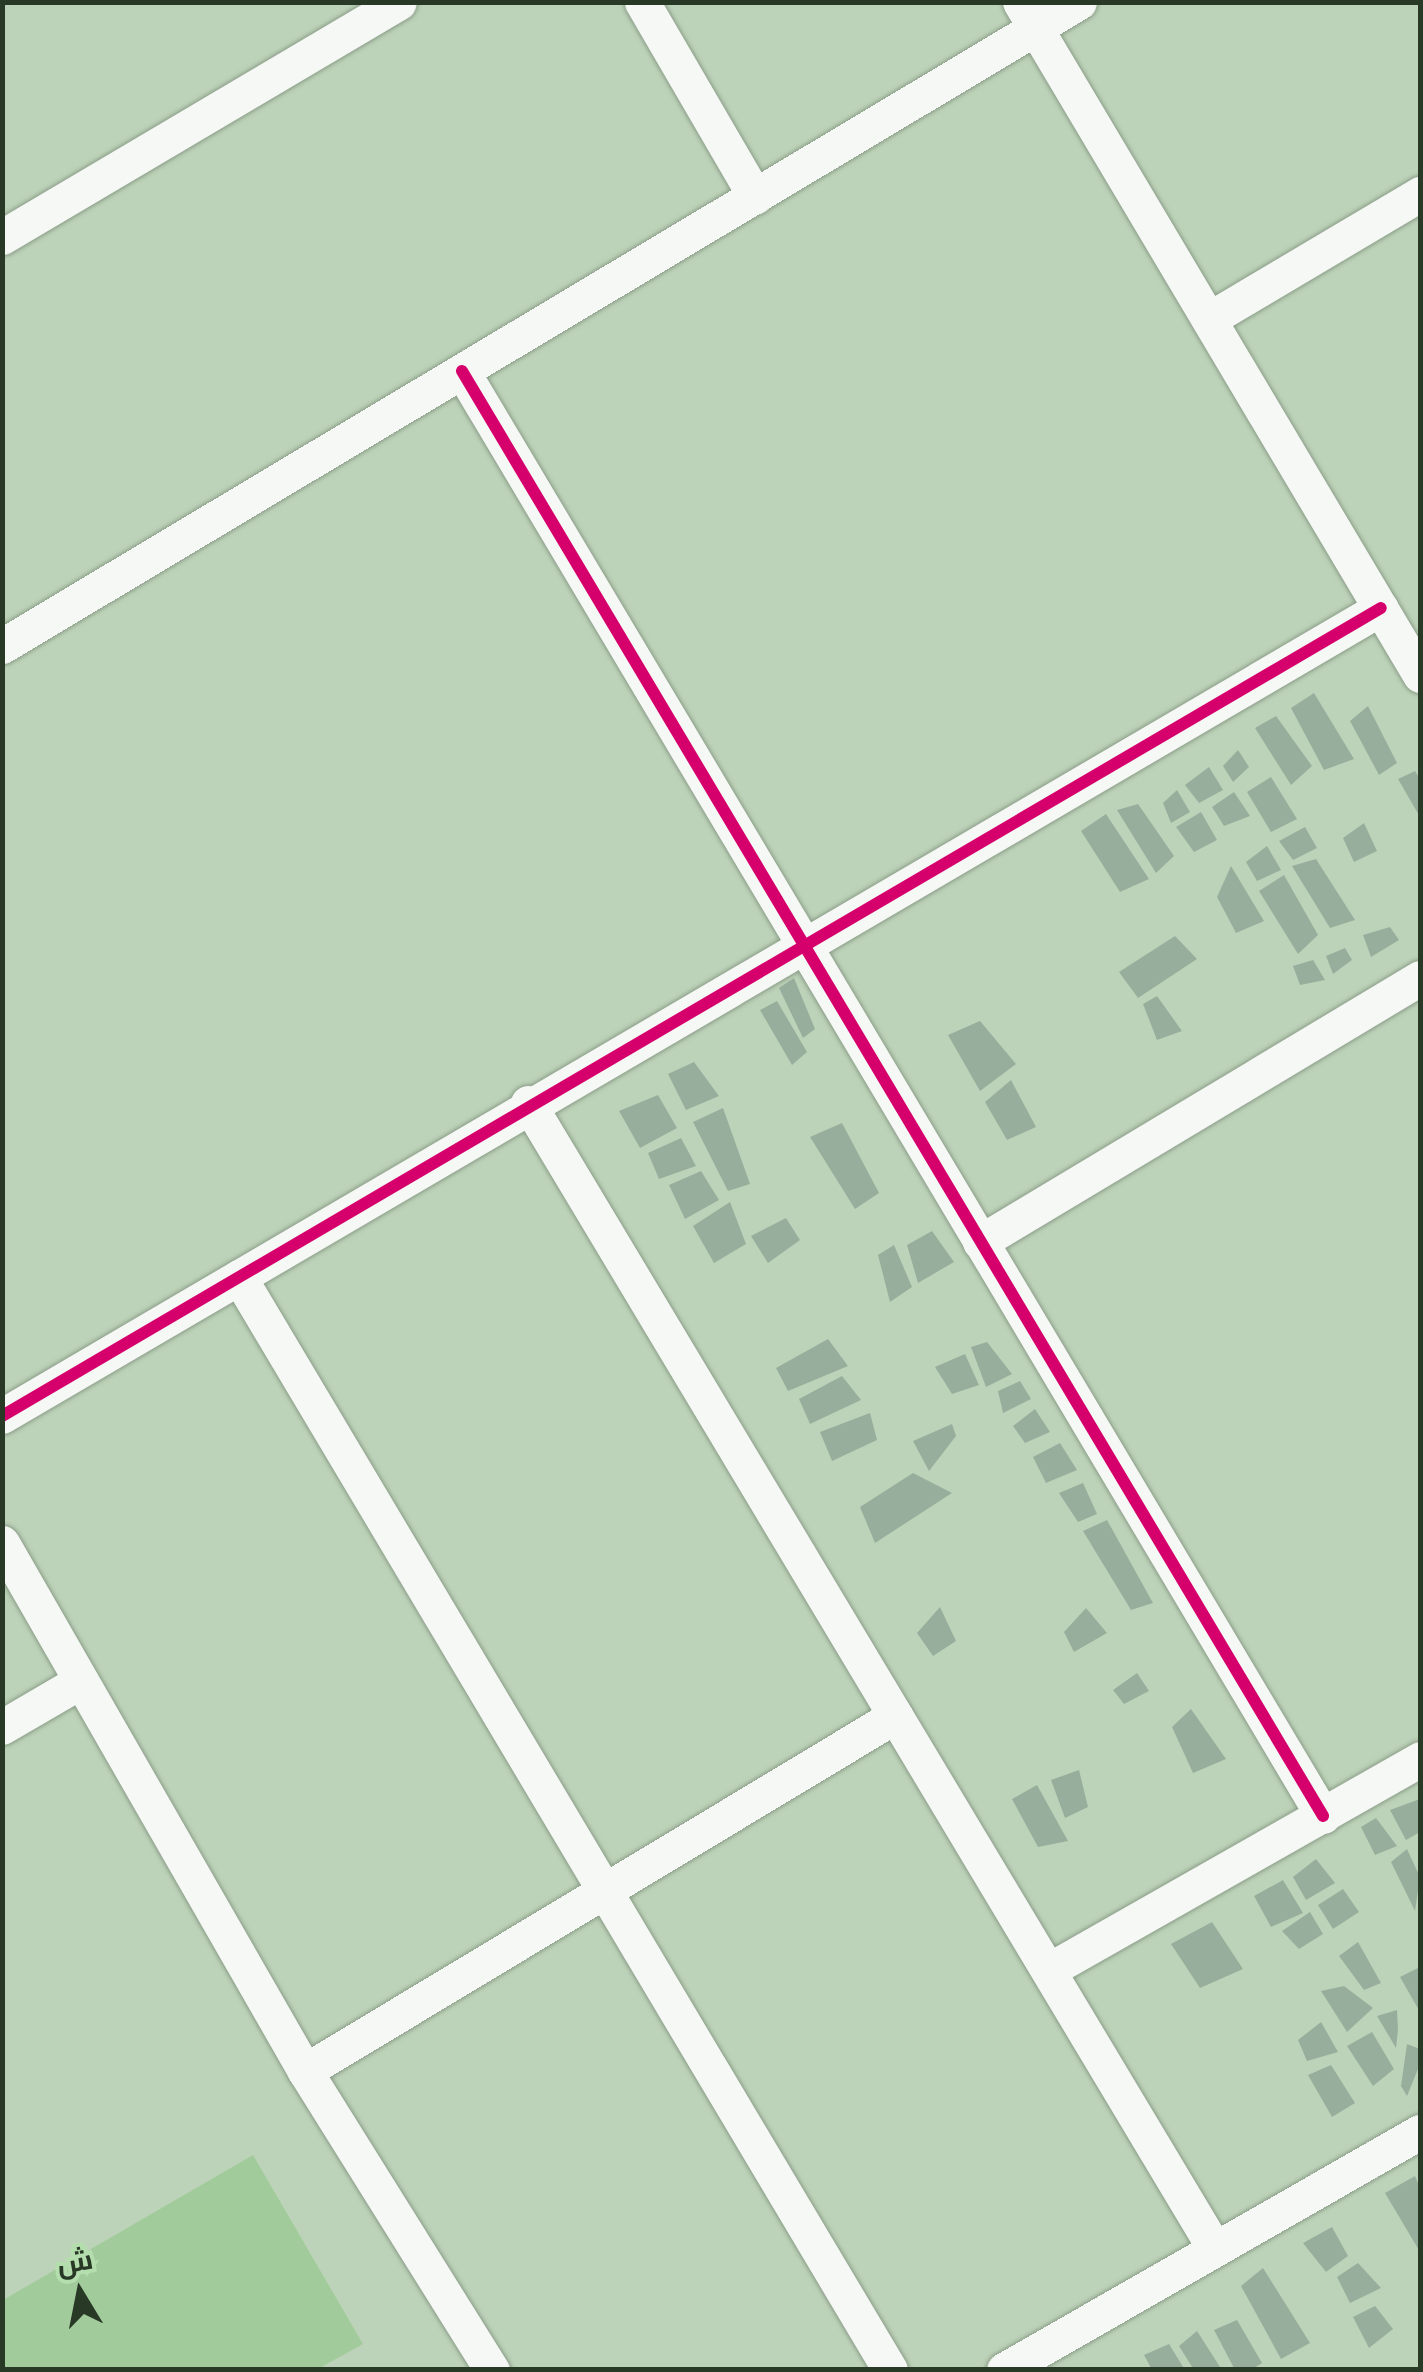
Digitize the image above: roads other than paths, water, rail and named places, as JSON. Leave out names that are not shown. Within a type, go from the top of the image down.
[{"type":"street","points":[[2,236],[400,2]]},
{"type":"street","points":[[642,2],[755,196]]},
{"type":"street","points":[[2,646],[755,196],[1028,16],[1080,2]]},
{"type":"street","points":[[1028,16],[1212,318],[1420,674]]},
{"type":"street","points":[[1212,318],[1420,194]]},
{"type":"street","points":[[462,371],[1323,1816]]},
{"type":"street","points":[[2,1416],[528,1102],[804,946],[1381,608]]},
{"type":"street","points":[[980,1242],[1420,978]]},
{"type":"street","points":[[528,1102],[1214,2249]]},
{"type":"street","points":[[239,1277],[890,2370]]},
{"type":"street","points":[[2,1544],[305,2071],[492,2370]]},
{"type":"street","points":[[2,1727],[81,1681]]},
{"type":"street","points":[[305,2071],[896,1716]]},
{"type":"street","points":[[1049,1970],[1420,1759]]},
{"type":"street","points":[[1004,2370],[1420,2132]]}]
